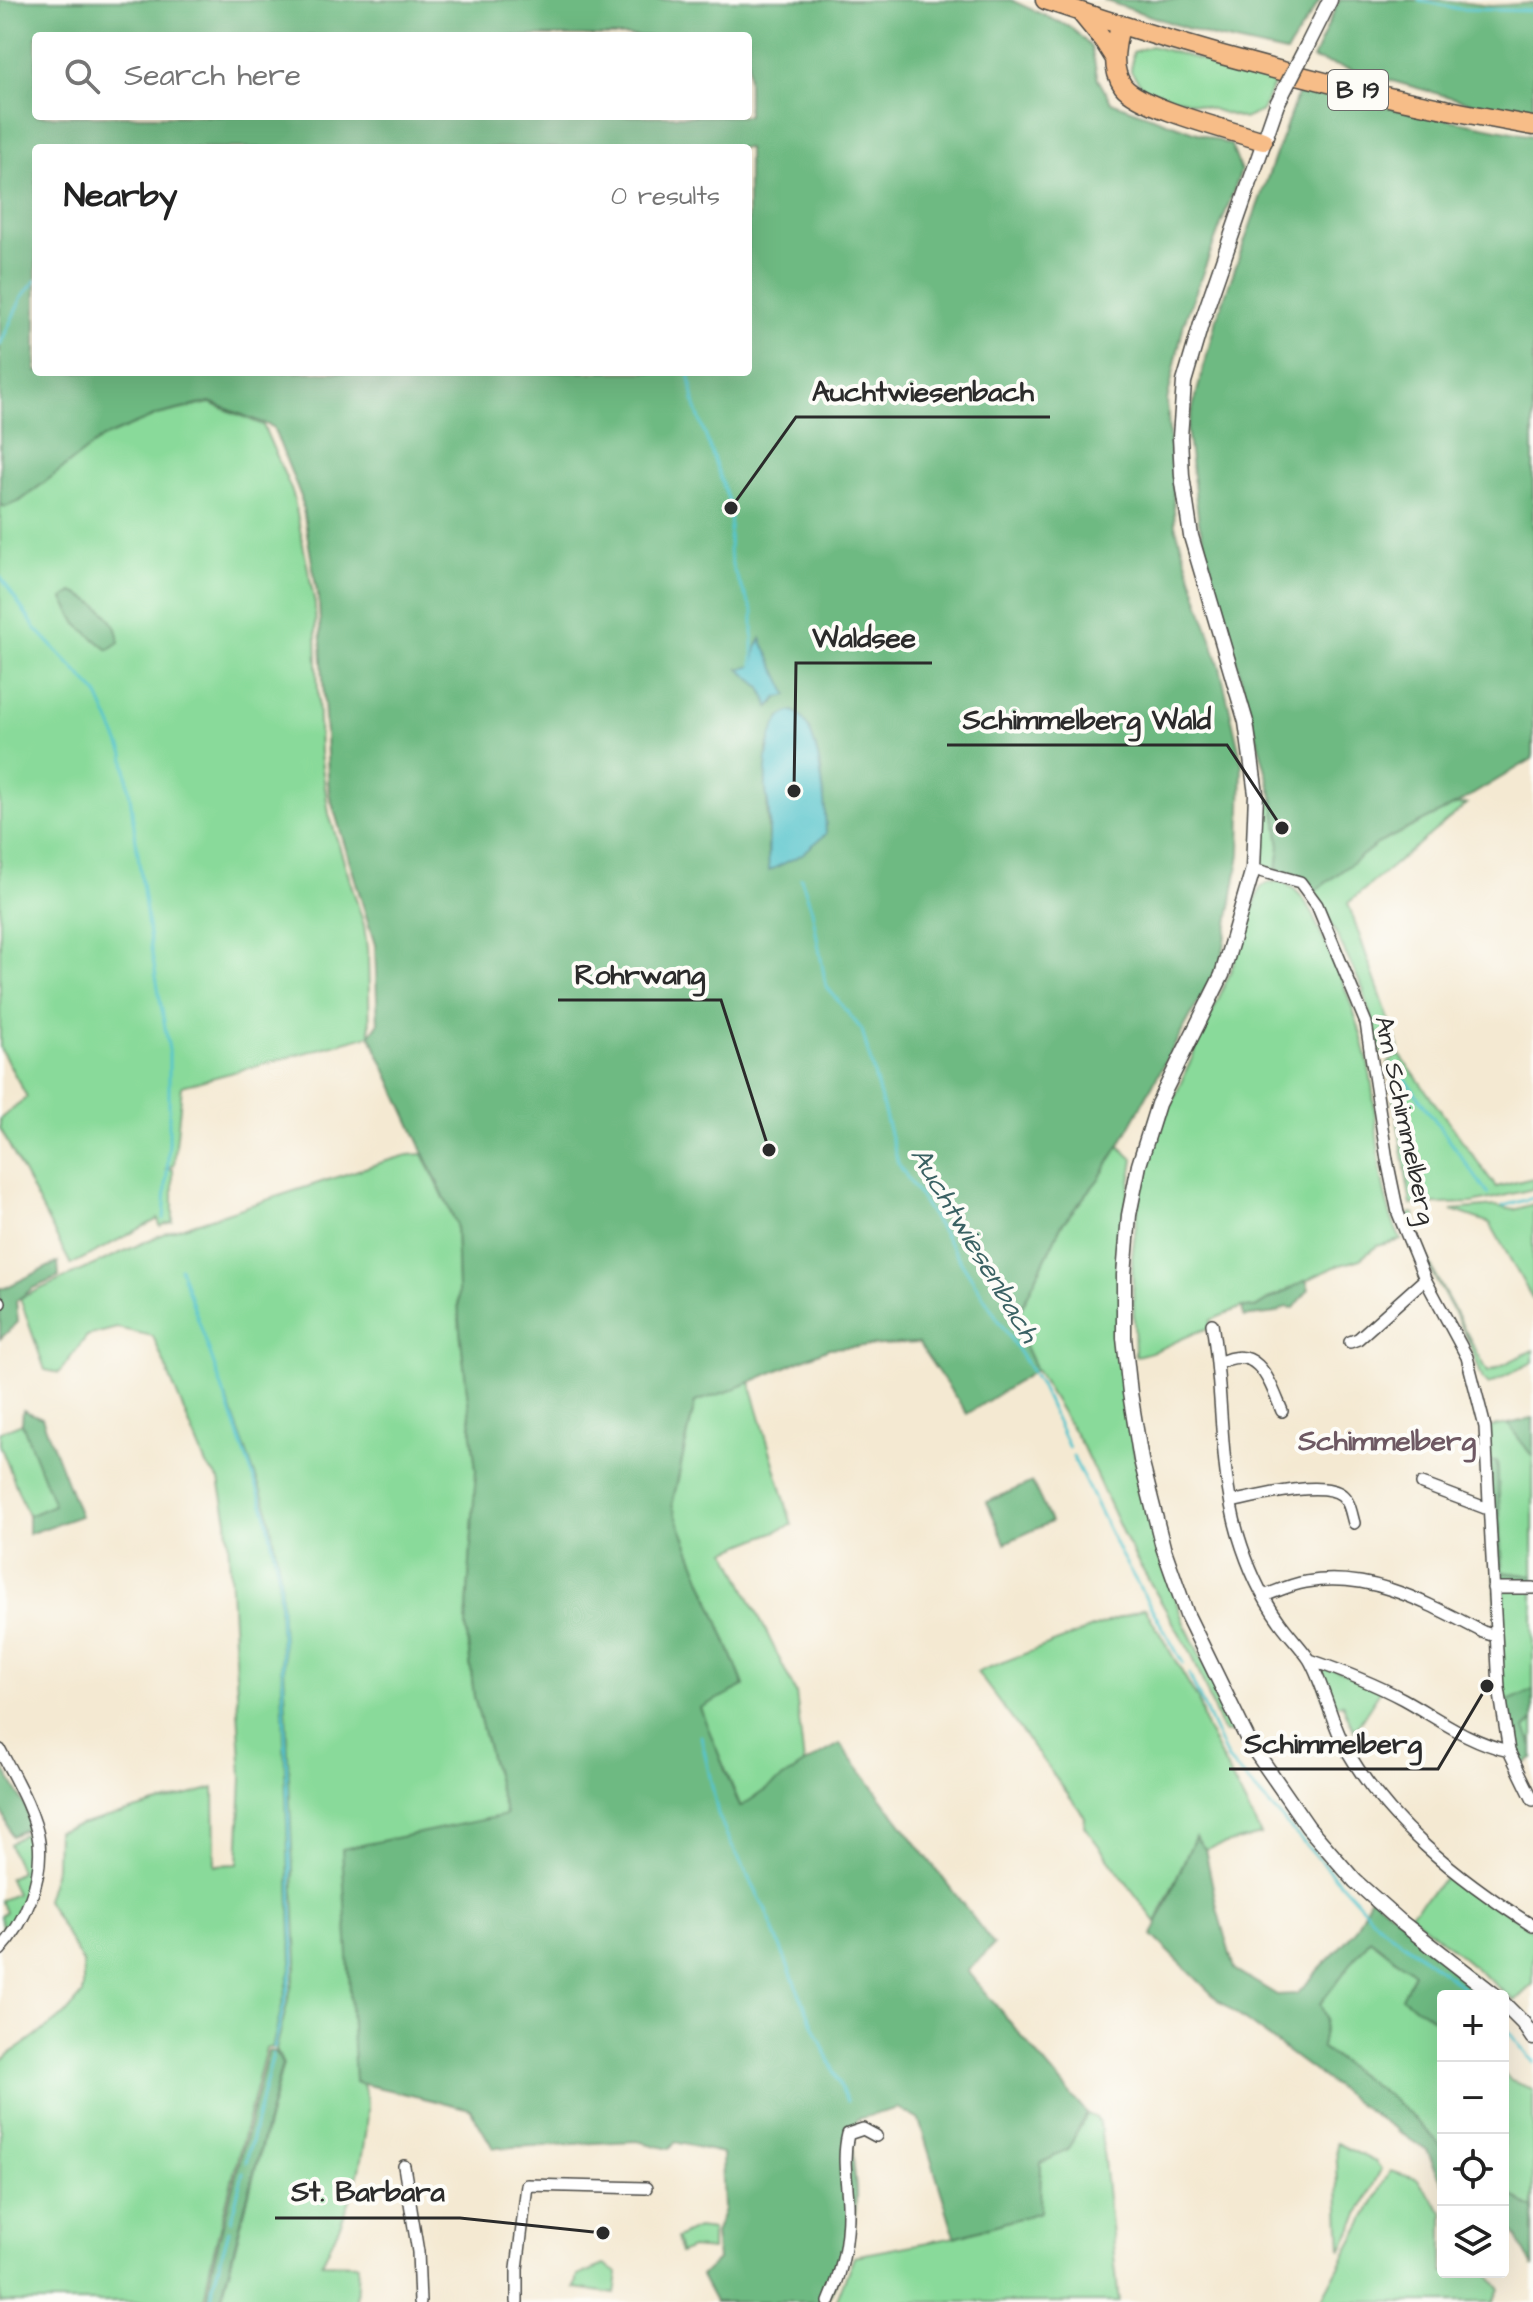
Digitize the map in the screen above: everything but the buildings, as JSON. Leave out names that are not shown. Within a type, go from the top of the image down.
[{"type":"main road","name":"B 19","points":[[1045,0],[1120,25],[1304,77],[1533,126]]},
{"type":"main road","points":[[1079,12],[1115,59],[1123,85],[1137,97],[1263,141]]},
{"type":"main road","points":[[1115,59],[1120,25]]},
{"type":"street","points":[[1330,0],[1277,104],[1184,382],[1180,437],[1182,476],[1191,536],[1246,722],[1256,794],[1253,869],[1222,975],[1158,1104],[1136,1177],[1124,1275],[1124,1338],[1141,1460],[1163,1547],[1187,1615],[1217,1680],[1269,1774],[1308,1827],[1355,1881],[1401,1922],[1488,1990]]},
{"type":"street","name":"Am Schimmelberg","points":[[1253,869],[1300,882],[1317,905],[1366,1023],[1398,1213],[1425,1279],[1467,1357],[1485,1427],[1499,1688],[1509,1751],[1533,1800]]},
{"type":"street","points":[[1350,1342],[1358,1339],[1425,1279]]},
{"type":"street","points":[[1212,1324],[1219,1363],[1219,1410],[1231,1502],[1238,1533],[1264,1596],[1277,1619],[1310,1660],[1344,1745],[1398,1819],[1475,1888],[1533,1926]]},
{"type":"street","points":[[1219,1363],[1234,1356],[1251,1359],[1261,1368],[1282,1411]]},
{"type":"street","points":[[1422,1484],[1488,1509]]},
{"type":"street","points":[[1231,1502],[1294,1490],[1325,1490],[1342,1495],[1354,1523]]},
{"type":"street","points":[[1264,1596],[1302,1582],[1329,1579],[1380,1585],[1414,1597],[1495,1636]]},
{"type":"street","points":[[1493,1588],[1533,1588]]},
{"type":"street","points":[[1310,1660],[1382,1688],[1486,1746],[1509,1751]]},
{"type":"street","points":[[0,1750],[28,1808],[39,1843],[37,1873],[28,1907],[12,1936],[0,1950]]},
{"type":"street","points":[[1509,2010],[1533,2038]]},
{"type":"street","points":[[829,2302],[846,2251],[848,2203],[843,2155],[848,2134],[863,2129],[876,2136]]},
{"type":"street","points":[[404,2166],[418,2252],[420,2302]]},
{"type":"street","points":[[517,2302],[517,2269],[527,2185],[646,2188]]},
{"type":"green space","points":[[0,0],[1011,0],[1072,28],[1091,47],[1098,79],[1111,102],[1231,145],[1241,171],[1184,323],[1167,401],[1175,525],[1220,667],[1242,763],[1240,854],[1222,959],[1119,1146],[1098,1180],[1062,1224],[1014,1323],[1036,1370],[967,1414],[918,1343],[829,1348],[732,1390],[695,1402],[672,1505],[744,1686],[700,1708],[740,1807],[840,1744],[994,1945],[967,1971],[1087,2114],[1067,2150],[1041,2163],[1040,2212],[955,2237],[919,2120],[898,2108],[857,2119],[853,2141],[856,2200],[851,2240],[828,2302],[715,2302],[701,2276],[718,2260],[715,2234],[724,2209],[722,2153],[675,2142],[669,2149],[637,2141],[493,2148],[470,2109],[355,2082],[342,1849],[506,1815],[474,1697],[466,1625],[476,1470],[459,1321],[456,1223],[370,1035],[378,1024],[375,945],[329,793],[319,604],[301,497],[273,427],[210,402],[157,415],[102,438],[20,501],[5,507],[0,504]],"holes":[[[761,639],[777,698],[770,707],[761,687],[740,668],[753,667]],[[780,718],[821,768],[826,834],[768,855],[767,748]]]},
{"type":"green space","points":[[1103,0],[1320,0],[1286,53],[1213,37]]},
{"type":"green space","points":[[1339,0],[1442,0],[1491,6],[1533,3],[1533,114],[1493,109],[1313,59]]},
{"type":"green space","points":[[1151,46],[1275,80],[1262,111],[1244,119],[1143,88],[1131,71],[1133,52]]},
{"type":"green space","points":[[1299,90],[1533,136],[1532,759],[1455,805],[1377,844],[1315,891],[1301,879],[1277,870],[1280,846],[1274,801],[1199,523],[1187,430],[1215,324]]},
{"type":"green space","points":[[210,403],[263,425],[293,494],[315,604],[320,754],[329,814],[364,925],[370,1035],[182,1086],[174,1165],[165,1169],[173,1169],[173,1222],[160,1226],[158,1219],[71,1265],[0,1128],[0,1119],[27,1097],[0,1048],[0,505],[5,507],[20,501],[102,438],[157,415]]},
{"type":"green space","points":[[73,592],[90,600],[110,617],[119,642],[108,650],[77,624],[63,599]]},
{"type":"green space","points":[[1259,795],[1274,801],[1280,846],[1277,870],[1256,865]]},
{"type":"green space","points":[[1467,804],[1348,903],[1399,1048],[1382,1056],[1363,989],[1315,891],[1377,844],[1455,805]]},
{"type":"green space","points":[[1281,881],[1297,891],[1311,913],[1339,972],[1358,1023],[1371,1078],[1383,1182],[1401,1240],[1377,1246],[1360,1259],[1334,1267],[1255,1308],[1242,1307],[1211,1320],[1209,1328],[1135,1356],[1132,1257],[1141,1185],[1156,1138],[1230,973],[1260,888]]},
{"type":"green space","points":[[1400,1055],[1496,1187],[1533,1178],[1533,1189],[1473,1203],[1411,1205],[1388,1063]]},
{"type":"green space","points":[[1119,1146],[1134,1160],[1119,1242],[1118,1267],[1134,1452],[1155,1543],[1184,1623],[1236,1727],[1233,1733],[1225,1733],[1220,1725],[1192,1655],[1127,1543],[1083,1447],[1036,1370],[1014,1323],[1062,1224],[1098,1180]]},
{"type":"green space","points":[[423,1154],[456,1223],[459,1321],[476,1470],[466,1625],[474,1697],[506,1816],[355,2082],[363,2085],[367,2103],[363,2152],[350,2200],[322,2263],[358,2264],[356,2302],[221,2302],[283,2064],[276,2050],[297,1963],[280,1574],[268,1510],[226,1396],[266,1513],[278,1576],[292,1964],[272,2048],[266,2048],[210,2266],[204,2302],[0,2302],[0,2061],[65,2015],[83,1994],[83,1963],[46,1900],[56,1867],[57,1831],[214,1788],[215,1865],[238,1864],[242,1778],[227,1520],[219,1480],[206,1465],[153,1336],[117,1328],[87,1336],[59,1373],[45,1370],[20,1298],[165,1233],[383,1162]]},
{"type":"green space","points":[[1533,1204],[1533,1300],[1490,1223],[1452,1210],[1496,1206],[1514,1210]]},
{"type":"green space","points":[[1411,1213],[1415,1214],[1416,1231],[1436,1277],[1488,1372],[1533,1350],[1533,1362],[1488,1385],[1483,1380],[1467,1338],[1413,1233],[1408,1217]]},
{"type":"green space","points":[[58,1262],[59,1277],[33,1288],[16,1301],[18,1322],[0,1339],[0,1288]]},
{"type":"green space","points":[[1306,1280],[1309,1289],[1294,1308],[1286,1307],[1276,1313],[1244,1317],[1242,1307],[1255,1308]]},
{"type":"green space","points":[[750,1382],[792,1525],[727,1551],[796,1693],[804,1764],[741,1807],[699,1707],[744,1685],[672,1506],[695,1402]]},
{"type":"green space","points":[[23,1410],[42,1418],[80,1516],[28,1534],[28,1516],[54,1505],[22,1423]]},
{"type":"green space","points":[[1533,1418],[1533,1457],[1508,1424]]},
{"type":"green space","points":[[22,1423],[55,1505],[28,1516],[0,1445],[0,1432]]},
{"type":"green space","points":[[1508,1424],[1533,1457],[1533,1576],[1503,1572],[1497,1462],[1487,1461],[1487,1428]]},
{"type":"green space","points":[[1487,1461],[1497,1461],[1503,1572],[1533,1576],[1533,1586],[1495,1586]]},
{"type":"green space","points":[[1032,1482],[1051,1522],[1005,1543],[987,1502]]},
{"type":"green space","points":[[1495,1590],[1533,1590],[1533,1759],[1500,1688]]},
{"type":"green space","points":[[1145,1608],[1198,1700],[1206,1728],[1261,1835],[1205,1849],[1195,1837],[1156,1922],[1084,1826],[1085,1817],[977,1672]]},
{"type":"green space","points":[[1310,1660],[1382,1688],[1354,1731],[1342,1703],[1328,1708]]},
{"type":"green space","points":[[1533,1690],[1533,1720],[1525,1729],[1533,1746],[1533,1759],[1519,1767],[1511,1750],[1503,1703]]},
{"type":"green space","points":[[0,1761],[26,1808],[29,1827],[12,1836],[0,1807]]},
{"type":"green space","points":[[29,1830],[30,1858],[26,1885],[4,1935],[0,1916],[6,1912],[1,1900],[16,1894],[9,1878],[20,1872],[9,1844]]},
{"type":"green space","points":[[1195,1837],[1205,1849],[1234,1969],[1277,1995],[1297,1994],[1354,1932],[1371,1896],[1486,1986],[1479,1990],[1437,1990],[1437,2020],[1402,1998],[1414,1973],[1370,1939],[1320,2004],[1326,2018],[1321,2047],[1395,2101],[1437,2141],[1437,2172],[1427,2151],[1219,2001],[1152,1935]]},
{"type":"green space","points":[[1450,1873],[1533,1930],[1533,1984],[1515,2001],[1509,1996],[1509,1990],[1502,1990],[1410,1914]]},
{"type":"green space","points":[[1370,1939],[1414,1973],[1437,2019],[1437,2143],[1395,2101],[1321,2047],[1326,2018],[1319,2004]]},
{"type":"green space","points":[[268,2051],[276,2052],[282,2064],[220,2302],[207,2301],[212,2267]]},
{"type":"green space","points":[[1509,2078],[1533,2089],[1533,2209],[1509,2194]]},
{"type":"green space","points":[[1087,2114],[1100,2123],[1119,2302],[836,2302],[854,2256],[955,2237],[1039,2212],[1041,2163],[1067,2150]]},
{"type":"green space","points":[[1336,2143],[1376,2162],[1381,2169],[1341,2251]]},
{"type":"green space","points":[[1390,2171],[1417,2179],[1437,2204],[1437,2278],[1491,2278],[1499,2289],[1493,2302],[1320,2302]]},
{"type":"green space","points":[[1509,2194],[1533,2209],[1533,2267],[1515,2234],[1509,2230]]},
{"type":"green space","points":[[697,2228],[712,2230],[712,2250],[691,2248],[680,2253],[676,2238]]},
{"type":"green space","points":[[604,2265],[618,2273],[615,2294],[575,2288],[578,2276]]},
{"type":"water","points":[[761,639],[788,695],[777,698],[769,707],[761,687],[739,669],[753,666]]},
{"type":"water","points":[[794,711],[811,733],[816,749],[823,786],[826,834],[801,855],[769,871],[767,755],[778,721]]},
{"type":"waterway","points":[[1419,0],[1459,9],[1533,11]]},
{"type":"waterway","points":[[0,345],[22,297],[32,285]]},
{"type":"waterway","name":"Auchtwiesenbach","points":[[690,376],[695,406],[731,508],[729,550],[733,569],[753,612],[753,667]]},
{"type":"waterway","points":[[0,576],[36,629],[97,693],[124,754],[151,948],[169,1050],[169,1142],[164,1219]]},
{"type":"waterway","name":"Auchtwiesenbach","points":[[801,878],[812,910],[826,986],[862,1030],[898,1163],[1040,1385],[1069,1448]]},
{"type":"waterway","points":[[1404,1077],[1488,1194]]},
{"type":"waterway","points":[[1503,1206],[1533,1198]]},
{"type":"waterway","points":[[180,1268],[266,1513],[279,1576],[294,1962],[274,2048]]},
{"type":"waterway","name":"Auchtwiesenbach","points":[[1073,1457],[1121,1555],[1183,1663]]},
{"type":"waterway","name":"Auchtwiesenbach","points":[[1189,1674],[1228,1760],[1379,1925],[1467,1990]]},
{"type":"waterway","points":[[701,1736],[718,1814],[765,1908],[847,2101]]},
{"type":"waterway","name":"Auchtwiesenbach","points":[[1509,2032],[1533,2062]]},
{"type":"waterway","points":[[246,2162],[273,2054]]},
{"type":"waterway","points":[[231,2221],[243,2172]]},
{"type":"waterway","points":[[211,2302],[229,2230]]},
{"type":"place","name":"Auchtwiesenbach","points":[[731,508]]},
{"type":"place","name":"Waldsee","points":[[794,791]]},
{"type":"place","name":"Schimmelberg Wald","points":[[1282,828]]},
{"type":"place","name":"Rohrwang","points":[[769,1150]]},
{"type":"place","name":"Schimmelberg","points":[[1487,1686]]},
{"type":"place","name":"St. Barbara","points":[[603,2233]]},
{"type":"district","name":"Schimmelberg","points":[[1387,1440]]}]
